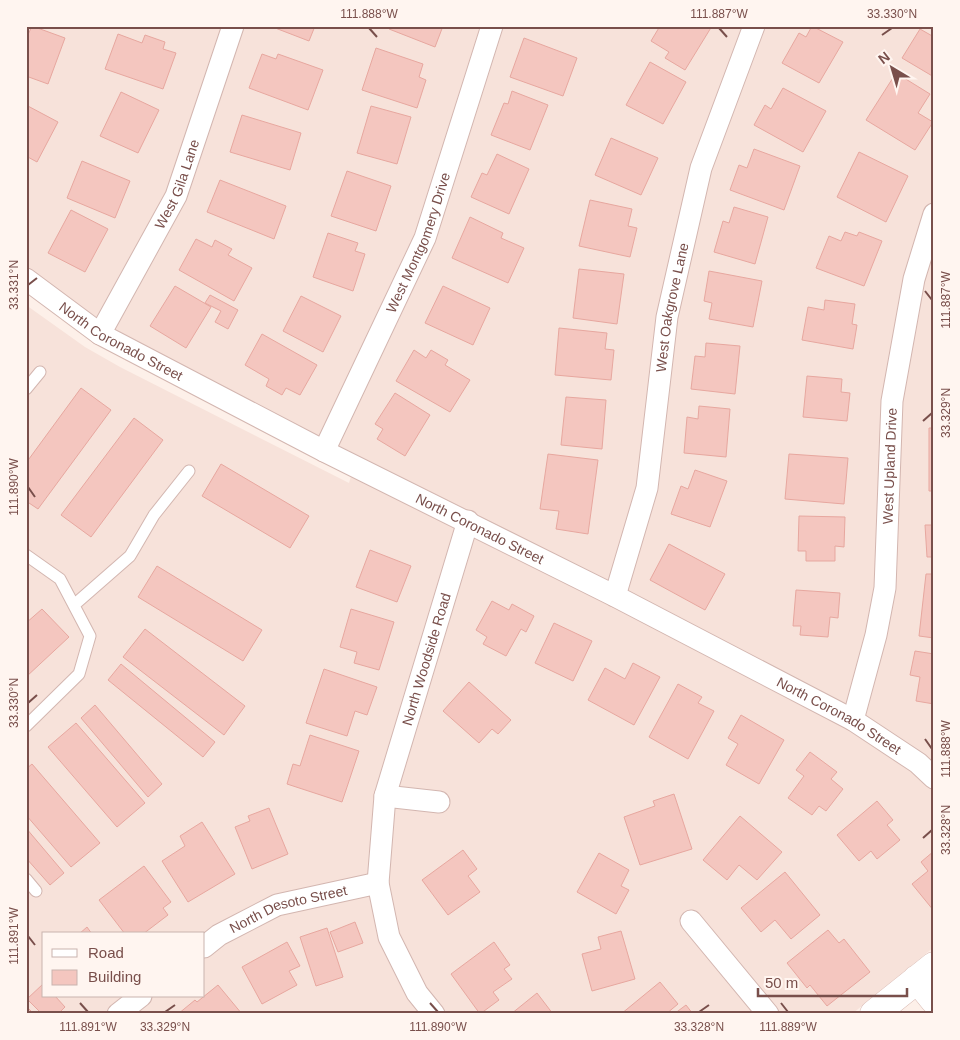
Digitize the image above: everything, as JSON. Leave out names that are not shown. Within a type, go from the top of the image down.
[{"type":"street","name":"West Gila Lane","points":[[100,334],[176,196],[233,26]]},
{"type":"street","name":"West Montgomery Drive","points":[[324,450],[425,238],[492,26]]},
{"type":"street","name":"West Oakgrove Lane","points":[[615,596],[648,488],[667,317],[701,168],[754,26]]},
{"type":"street","name":"West Upland Drive","points":[[852,720],[876,635],[885,588],[892,401],[914,279],[934,214]]},
{"type":"street","name":"North Coronado Street","points":[[26,279],[100,334],[324,450],[615,596],[852,720],[918,763],[934,778]]},
{"type":"street","name":"North Woodside Road","points":[[434,1014],[417,993],[389,937],[378,883],[385,796],[468,521]]},
{"type":"street","points":[[385,796],[439,802]]},
{"type":"street","name":"North Desoto Street","points":[[205,946],[219,935],[277,905],[378,883]]},
{"type":"street","points":[[691,921],[768,1014]]},
{"type":"street","points":[[874,1014],[928,982]]},
{"type":"street","points":[[118,1014],[138,998]]},
{"type":"lane","points":[[26,389],[40,372]]},
{"type":"lane","points":[[74,604],[130,556],[154,515],[189,471]]},
{"type":"lane","points":[[26,726],[80,674],[90,636],[60,579],[29,560]]},
{"type":"lane","points":[[26,879],[36,890]]},
{"type":"shaded area","points":[[26,26],[934,26],[934,947],[852,1014],[26,1014],[26,305],[85,347],[120,367],[349,483],[357,455],[175,364],[66,298],[26,268]]},
{"type":"building","points":[[32,26],[65,38],[48,84],[26,76],[26,39]]},
{"type":"building","points":[[270,26],[315,26],[309,41]]},
{"type":"building","points":[[391,26],[443,26],[435,47],[389,29]]},
{"type":"building","points":[[660,26],[712,26],[685,70],[665,58],[669,52],[651,41]]},
{"type":"building","points":[[812,26],[843,42],[819,83],[782,63],[799,33],[806,37]]},
{"type":"building","points":[[920,29],[934,37],[934,77],[902,58]]},
{"type":"building","points":[[118,34],[142,43],[145,35],[165,42],[163,49],[176,53],[163,89],[105,69]]},
{"type":"building","points":[[524,38],[577,58],[563,96],[510,77]]},
{"type":"building","points":[[376,48],[423,64],[419,77],[426,80],[417,108],[362,90]]},
{"type":"building","points":[[262,54],[276,59],[278,54],[323,70],[308,110],[249,88]]},
{"type":"building","points":[[650,62],[686,82],[663,124],[626,105]]},
{"type":"building","points":[[896,73],[930,94],[918,113],[933,122],[915,150],[866,120]]},
{"type":"building","points":[[783,88],[826,111],[803,152],[754,125],[765,105],[771,109]]},
{"type":"building","points":[[512,91],[548,105],[530,150],[491,135],[504,103],[508,104]]},
{"type":"building","points":[[121,92],[159,110],[138,153],[100,136]]},
{"type":"building","points":[[26,105],[58,122],[37,162],[26,156]]},
{"type":"building","points":[[371,106],[411,117],[397,164],[357,153]]},
{"type":"building","points":[[242,115],[301,133],[290,170],[230,152]]},
{"type":"building","points":[[611,138],[658,158],[641,195],[595,175]]},
{"type":"building","points":[[754,149],[800,166],[784,210],[730,190],[739,165],[747,168]]},
{"type":"building","points":[[859,152],[908,176],[886,222],[837,197]]},
{"type":"building","points":[[497,154],[529,169],[509,214],[471,197],[482,173],[487,175]]},
{"type":"building","points":[[82,161],[130,181],[115,218],[67,198]]},
{"type":"building","points":[[347,171],[391,186],[376,231],[331,216]]},
{"type":"building","points":[[220,180],[286,206],[274,239],[207,212]]},
{"type":"building","points":[[590,200],[632,209],[628,226],[637,228],[630,257],[579,246]]},
{"type":"building","points":[[734,207],[768,217],[755,264],[714,252],[723,221],[729,223]]},
{"type":"building","points":[[71,210],[108,229],[85,272],[48,253]]},
{"type":"building","points":[[470,217],[503,233],[501,238],[524,248],[508,283],[452,258]]},
{"type":"building","points":[[845,232],[857,236],[859,232],[882,241],[864,286],[816,268],[829,236],[841,241]]},
{"type":"building","points":[[328,233],[358,243],[355,251],[365,254],[353,291],[313,277]]},
{"type":"building","points":[[196,239],[212,247],[215,240],[232,249],[228,255],[252,268],[234,301],[179,270]]},
{"type":"building","points":[[579,269],[624,274],[617,324],[573,318]]},
{"type":"building","points":[[709,271],[762,281],[753,327],[709,319],[712,303],[704,301]]},
{"type":"building","points":[[175,286],[211,307],[186,348],[150,326]]},
{"type":"building","points":[[443,286],[490,308],[473,345],[425,323]]},
{"type":"building","points":[[210,295],[238,310],[228,329],[215,322],[221,311],[205,303]]},
{"type":"building","points":[[301,296],[341,316],[323,352],[283,331]]},
{"type":"building","points":[[825,300],[855,304],[852,324],[857,325],[853,349],[802,340],[808,307],[824,310]]},
{"type":"building","points":[[559,328],[607,333],[605,349],[614,350],[611,380],[555,375]]},
{"type":"building","points":[[262,334],[317,365],[300,395],[286,388],[282,395],[266,386],[269,379],[245,365]]},
{"type":"building","points":[[706,343],[740,346],[735,394],[691,389],[695,356],[705,357]]},
{"type":"building","points":[[414,350],[426,358],[431,350],[448,360],[445,365],[470,380],[450,412],[396,381]]},
{"type":"building","points":[[807,376],[842,379],[841,392],[850,393],[847,421],[803,417]]},
{"type":"building","points":[[81,388],[111,410],[38,509],[26,501],[26,463]]},
{"type":"building","points":[[395,393],[430,415],[405,456],[377,439],[383,429],[375,424]]},
{"type":"building","points":[[566,397],[606,400],[602,449],[561,445]]},
{"type":"building","points":[[699,406],[730,409],[726,457],[684,453],[687,417],[698,419]]},
{"type":"building","points":[[134,418],[163,440],[91,537],[61,515]]},
{"type":"building","points":[[929,428],[934,428],[934,491],[929,491]]},
{"type":"building","points":[[548,454],[598,460],[588,534],[556,529],[559,511],[540,509]]},
{"type":"building","points":[[789,454],[848,458],[844,504],[785,499]]},
{"type":"building","points":[[221,464],[309,516],[290,548],[202,496]]},
{"type":"building","points":[[695,470],[727,481],[710,527],[671,514],[681,486],[688,489]]},
{"type":"building","points":[[799,516],[845,517],[844,547],[835,546],[835,561],[806,561],[806,551],[798,551]]},
{"type":"building","points":[[925,525],[934,525],[934,557],[927,557]]},
{"type":"building","points":[[669,544],[725,574],[705,610],[650,580]]},
{"type":"building","points":[[370,550],[411,566],[397,602],[356,587]]},
{"type":"building","points":[[157,566],[262,630],[243,661],[138,597]]},
{"type":"building","points":[[926,574],[934,574],[934,638],[919,636]]},
{"type":"building","points":[[796,590],[840,593],[838,618],[830,617],[828,637],[800,635],[801,626],[793,626]]},
{"type":"building","points":[[492,601],[509,610],[512,604],[534,616],[526,632],[521,629],[506,656],[483,644],[487,637],[476,630]]},
{"type":"building","points":[[42,609],[69,637],[26,677],[26,623]]},
{"type":"building","points":[[351,609],[394,622],[379,670],[354,663],[357,652],[340,647]]},
{"type":"building","points":[[554,623],[592,641],[573,681],[535,663]]},
{"type":"building","points":[[145,629],[245,706],[224,735],[123,657]]},
{"type":"building","points":[[915,651],[934,654],[934,704],[916,701],[920,677],[910,675]]},
{"type":"building","points":[[633,663],[660,677],[634,725],[588,700],[605,668],[625,679]]},
{"type":"building","points":[[121,664],[215,742],[203,757],[108,680]]},
{"type":"building","points":[[324,669],[377,687],[367,715],[355,711],[347,736],[306,723]]},
{"type":"building","points":[[469,682],[511,720],[498,734],[492,729],[479,743],[443,711]]},
{"type":"building","points":[[678,684],[702,697],[698,703],[714,711],[688,759],[649,737]]},
{"type":"building","points":[[95,705],[162,784],[148,797],[81,718]]},
{"type":"building","points":[[741,715],[784,740],[759,784],[726,765],[738,744],[728,738]]},
{"type":"building","points":[[76,723],[145,803],[117,827],[48,747]]},
{"type":"building","points":[[310,735],[359,751],[342,802],[287,784],[293,764],[300,766]]},
{"type":"building","points":[[810,752],[837,772],[831,779],[843,789],[826,811],[819,806],[812,815],[788,798],[804,776],[796,770]]},
{"type":"building","points":[[32,764],[100,843],[71,867],[26,815],[26,769]]},
{"type":"building","points":[[674,794],[692,849],[640,865],[624,817],[655,806],[653,801]]},
{"type":"building","points":[[877,801],[893,820],[887,825],[900,840],[877,859],[871,851],[859,861],[837,835]]},
{"type":"building","points":[[269,808],[288,854],[252,869],[235,827],[250,821],[248,816]]},
{"type":"building","points":[[740,816],[782,852],[757,880],[739,865],[727,880],[703,860]]},
{"type":"building","points":[[202,822],[235,874],[188,902],[162,861],[185,846],[180,836]]},
{"type":"building","points":[[26,828],[64,873],[50,885],[26,858]]},
{"type":"building","points":[[463,850],[477,869],[468,876],[480,892],[448,915],[422,880]]},
{"type":"building","points":[[934,851],[934,911],[912,884],[928,871],[921,862]]},
{"type":"building","points":[[599,853],[629,870],[621,886],[629,890],[616,914],[577,892]]},
{"type":"building","points":[[144,866],[171,902],[163,908],[168,915],[146,932],[123,932],[99,900]]},
{"type":"building","points":[[785,872],[820,915],[791,939],[775,920],[761,932],[741,908]]},
{"type":"building","points":[[355,922],[363,943],[338,952],[330,932]]},
{"type":"building","points":[[87,927],[91,932],[81,932]]},
{"type":"building","points":[[327,928],[343,977],[316,986],[300,937]]},
{"type":"building","points":[[828,930],[839,943],[844,939],[870,972],[827,1006],[810,985],[807,988],[787,963]]},
{"type":"building","points":[[621,931],[635,979],[592,991],[582,954],[601,949],[598,937]]},
{"type":"building","points":[[287,942],[300,966],[289,971],[297,985],[262,1004],[242,967]]},
{"type":"building","points":[[494,942],[510,965],[504,969],[512,979],[493,992],[499,1000],[480,1014],[451,974]]},
{"type":"building","points":[[660,982],[678,1004],[666,1014],[621,1014]]},
{"type":"building","points":[[42,985],[42,998],[57,998],[65,1007],[58,1014],[42,1014],[27,999]]},
{"type":"building","points":[[218,985],[242,1014],[178,1014],[195,1000],[197,1002],[205,998],[205,996]]},
{"type":"building","points":[[537,993],[553,1014],[511,1014]]},
{"type":"building","points":[[686,1005],[693,1014],[674,1014]]},
{"type":"building","points":[[26,1006],[34,1014],[26,1014]]}]
